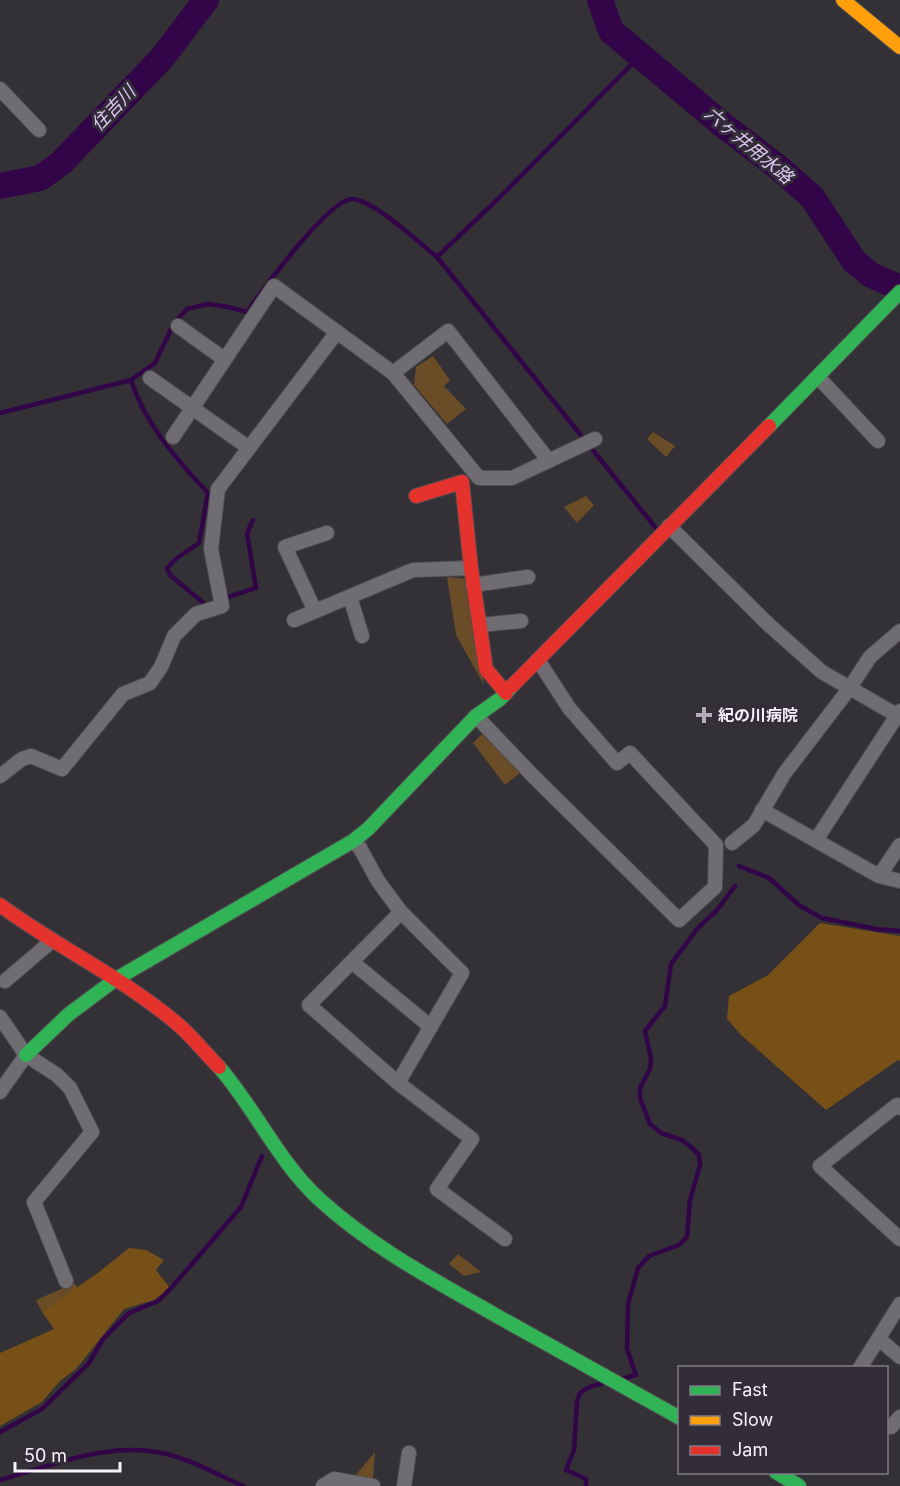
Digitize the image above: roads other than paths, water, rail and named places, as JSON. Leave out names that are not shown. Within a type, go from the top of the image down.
[{"type":"street","points":[[843,0],[900,47]]},
{"type":"street","points":[[0,89],[39,130]]},
{"type":"street","points":[[173,437],[274,285],[393,373],[479,478],[512,478],[595,440]]},
{"type":"street","points":[[0,1092],[26,1055],[55,1026],[93,994],[353,841],[368,829],[476,716],[506,693],[899,294]]},
{"type":"street","points":[[178,326],[224,359]]},
{"type":"street","points":[[393,373],[448,331],[549,461]]},
{"type":"street","points":[[0,776],[22,759],[32,756],[62,769],[123,694],[150,683],[161,667],[174,636],[196,614],[222,606],[211,549],[218,489],[337,332]]},
{"type":"street","points":[[818,377],[878,441]]},
{"type":"street","points":[[150,378],[249,448]]},
{"type":"street","points":[[416,496],[462,482],[473,585],[486,669],[506,693]]},
{"type":"street","points":[[669,526],[768,624],[822,672],[899,715],[816,840]]},
{"type":"street","points":[[315,611],[285,548],[327,533]]},
{"type":"street","points":[[294,620],[413,570],[471,568]]},
{"type":"street","points":[[473,585],[528,577]]},
{"type":"street","points":[[350,597],[362,636]]},
{"type":"street","points":[[480,625],[520,621]]},
{"type":"street","points":[[732,843],[754,825],[784,774],[849,689],[870,657],[900,631]]},
{"type":"street","points":[[476,716],[533,776],[679,920],[715,887],[716,844],[630,753],[617,763],[569,708],[538,660]]},
{"type":"street","points":[[762,810],[879,876],[900,881]]},
{"type":"street","points":[[353,841],[360,848],[378,881],[401,912],[462,973],[398,1083]]},
{"type":"street","points":[[879,876],[900,845]]},
{"type":"street","points":[[0,905],[23,922],[116,979],[181,1027],[221,1069],[291,1167],[316,1196],[356,1231],[406,1264],[678,1417]]},
{"type":"street","points":[[401,912],[309,1005],[398,1083],[472,1139],[437,1189],[505,1239]]},
{"type":"street","points":[[5,981],[54,940]]},
{"type":"street","points":[[352,962],[431,1027]]},
{"type":"street","points":[[0,1017],[26,1055],[57,1075],[70,1088],[93,1132],[34,1202],[66,1281]]},
{"type":"street","points":[[900,1108],[897,1105],[820,1166],[900,1239]]},
{"type":"street","points":[[861,1366],[900,1304]]},
{"type":"street","points":[[879,1339],[900,1357]]},
{"type":"street","points":[[404,1486],[409,1453]]},
{"type":"street","points":[[323,1486],[334,1479],[374,1486]]},
{"type":"waterway","name":"住吉川","points":[[0,186],[40,178],[61,163],[162,58],[206,0]]},
{"type":"waterway","name":"六ヶ井用水路","points":[[600,0],[611,31],[812,197],[854,261],[871,275],[900,288]]},
{"type":"waterway","points":[[0,413],[131,380],[155,363],[174,323],[187,309],[208,304],[247,312],[297,247],[342,202],[353,199],[373,207],[437,257],[640,56]]},
{"type":"waterway","points":[[437,257],[655,527]]},
{"type":"waterway","points":[[131,380],[145,412],[163,441],[208,493],[199,543],[167,568],[170,575],[206,605],[209,604]]},
{"type":"waterway","points":[[222,599],[256,588],[247,533],[253,520]]},
{"type":"waterway","points":[[739,866],[769,878],[800,906],[822,918],[876,929],[900,931]]},
{"type":"waterway","points":[[621,1379],[636,1375],[627,1349],[628,1304],[638,1268],[649,1256],[679,1245],[687,1237],[690,1200],[700,1165],[699,1155],[692,1148],[682,1140],[661,1133],[650,1124],[640,1098],[640,1088],[650,1069],[651,1059],[645,1031],[665,1006],[671,964],[697,929],[717,910],[735,886]]},
{"type":"waterway","points":[[0,1432],[42,1409],[89,1363],[103,1339],[129,1313],[158,1301],[173,1286],[241,1207],[262,1156]]},
{"type":"waterway","points":[[586,1486],[586,1479],[566,1470],[574,1450],[577,1401],[580,1393],[589,1387],[604,1383]]},
{"type":"waterway","points":[[0,1480],[80,1457],[122,1450],[142,1450],[183,1459],[243,1486]]},
{"type":"place","name":"紀の川病院","points":[[704,715]]}]
